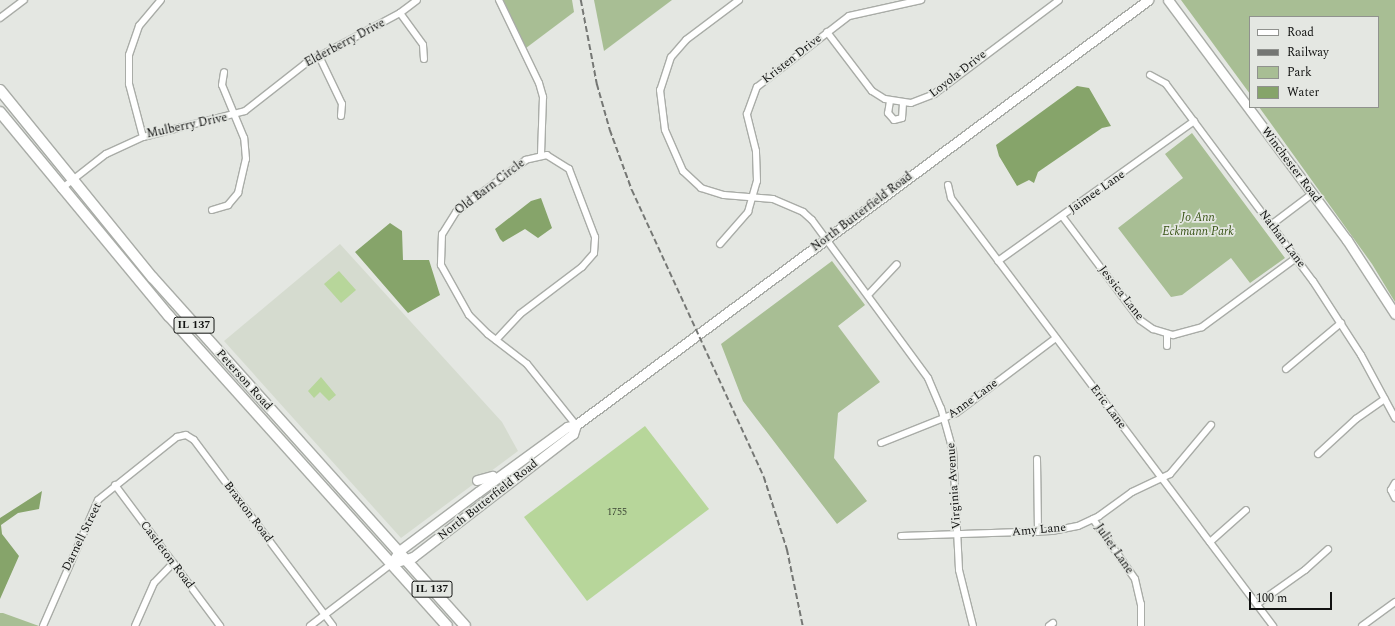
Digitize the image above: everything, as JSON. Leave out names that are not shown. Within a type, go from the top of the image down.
[{"type":"main road","name":"North Butterfield Road","points":[[391,564],[399,551],[478,492],[567,427],[576,425],[1148,0]]},
{"type":"main road","name":"Winchester Road","points":[[1168,0],[1312,194],[1395,314]]},
{"type":"main road","name":"Peterson Road","points":[[0,90],[152,278],[465,626]]},
{"type":"main road","name":"Peterson Road","points":[[0,112],[61,189],[173,321],[447,626]]},
{"type":"main road","name":"North Butterfield Road","points":[[391,564],[406,560],[501,490],[573,434],[576,425]]},
{"type":"main road","points":[[477,480],[483,481],[535,450]]},
{"type":"main road","points":[[478,492],[501,490]]},
{"type":"main road","name":"Peterson Road","points":[[427,604],[443,626]]},
{"type":"street","points":[[0,18],[24,0]]},
{"type":"street","name":"Mulberry Drive","points":[[161,0],[139,26],[129,55],[129,84],[142,137],[235,115]]},
{"type":"street","name":"Elderberry Drive","points":[[235,115],[256,104],[319,56],[400,13],[417,0]]},
{"type":"street","points":[[499,0],[539,83],[543,97],[541,155]]},
{"type":"street","name":"Virginia Avenue","points":[[739,0],[678,48],[666,68],[659,102],[665,130],[679,165],[692,182],[712,192],[773,199],[803,212],[826,239],[925,373],[945,419],[953,451],[959,570],[973,626]]},
{"type":"street","name":"Kristen Drive","points":[[720,244],[742,221],[753,197],[758,163],[747,114],[752,94],[764,79],[854,13],[921,0]]},
{"type":"street","name":"Loyola Drive","points":[[827,32],[864,82],[890,101],[903,103],[934,94],[1059,0]]},
{"type":"street","points":[[400,13],[423,45],[424,58]]},
{"type":"street","points":[[319,56],[342,104],[340,116]]},
{"type":"street","points":[[212,210],[232,202],[243,179],[246,149],[235,115],[222,85],[224,72]]},
{"type":"street","name":"Nathan Lane","points":[[1150,75],[1166,84],[1296,258],[1341,323],[1395,418]]},
{"type":"street","points":[[890,101],[888,113],[894,120],[902,118],[903,103]]},
{"type":"street","name":"Jaimee Lane","points":[[998,261],[1194,121]]},
{"type":"street","points":[[61,189],[106,154],[142,137]]},
{"type":"street","name":"Old Barn Circle","points":[[496,340],[520,314],[582,267],[594,253],[595,237],[568,169],[556,158],[541,155],[526,160],[456,212],[442,234],[441,265],[444,277],[469,315],[496,340],[540,378],[576,425]]},
{"type":"street","name":"Eric Lane","points":[[948,185],[951,198],[1273,626]]},
{"type":"street","points":[[1271,225],[1312,194]]},
{"type":"street","name":"Jessica Lane","points":[[1062,216],[1140,320],[1167,334],[1190,333],[1202,327],[1296,258]]},
{"type":"street","points":[[868,295],[897,264]]},
{"type":"street","points":[[1286,369],[1341,323]]},
{"type":"street","points":[[1167,334],[1167,346]]},
{"type":"street","name":"Anne Lane","points":[[881,443],[945,419],[1056,338]]},
{"type":"street","points":[[1318,454],[1356,419],[1385,399]]},
{"type":"street","name":"Amy Lane","points":[[901,536],[1038,532],[1066,529],[1093,519],[1132,492],[1162,479],[1174,471],[1211,425]]},
{"type":"street","name":"Braxton Road","points":[[162,449],[181,435],[194,440],[325,615]]},
{"type":"street","name":"Darnell Street","points":[[44,626],[90,514],[98,500],[162,449]]},
{"type":"street","points":[[1037,459],[1038,532]]},
{"type":"street","points":[[1395,483],[1391,490],[1395,498]]},
{"type":"street","name":"Castleton Road","points":[[115,485],[220,626]]},
{"type":"street","points":[[1210,542],[1246,510]]},
{"type":"street","name":"Juliet Lane","points":[[1093,519],[1134,579],[1141,604],[1141,626]]},
{"type":"street","points":[[1257,604],[1305,570],[1328,549]]},
{"type":"street","points":[[135,626],[154,583],[173,563]]},
{"type":"street","name":"North Butterfield Road","points":[[310,626],[391,564]]},
{"type":"street","points":[[1362,626],[1395,602]]},
{"type":"street","points":[[325,615],[332,626]]},
{"type":"shaded area","points":[[340,244],[502,422],[518,451],[401,538],[224,341]]},
{"type":"green space","points":[[502,0],[572,0],[574,12],[526,48]]},
{"type":"green space","points":[[594,0],[672,0],[604,51]]},
{"type":"green space","points":[[1181,0],[1395,0],[1395,302],[1372,264],[1260,108],[1379,108],[1379,16],[1249,16],[1249,93]]},
{"type":"green space","name":"Jo Ann Eckmann Park","points":[[1192,133],[1285,258],[1250,283],[1231,258],[1182,295],[1171,297],[1118,228],[1183,178],[1165,154]]},
{"type":"green space","points":[[832,261],[865,305],[838,326],[880,382],[838,413],[834,458],[867,501],[837,524],[743,401],[721,344]]},
{"type":"green space","points":[[0,613],[3,613],[39,626],[0,626]]},
{"type":"water","points":[[1077,86],[1089,88],[1111,126],[1102,128],[1038,172],[1034,183],[1029,180],[1017,186],[999,156],[996,145]]},
{"type":"water","points":[[541,198],[552,228],[538,238],[525,229],[503,242],[495,229],[531,201]]},
{"type":"water","points":[[390,223],[402,231],[403,260],[429,260],[440,295],[408,313],[355,252]]},
{"type":"water","points":[[42,491],[39,509],[18,513],[1,525],[2,534],[19,556],[0,599],[0,518]]},
{"type":"building","points":[[339,271],[356,290],[341,303],[324,284]]},
{"type":"building","points":[[321,377],[336,395],[329,401],[320,392],[314,398],[308,391]]},
{"type":"building","points":[[645,426],[709,509],[587,601],[524,517]]},
{"type":"railway","points":[[581,0],[597,84],[610,130],[632,190],[764,477],[787,549],[803,626]]}]
